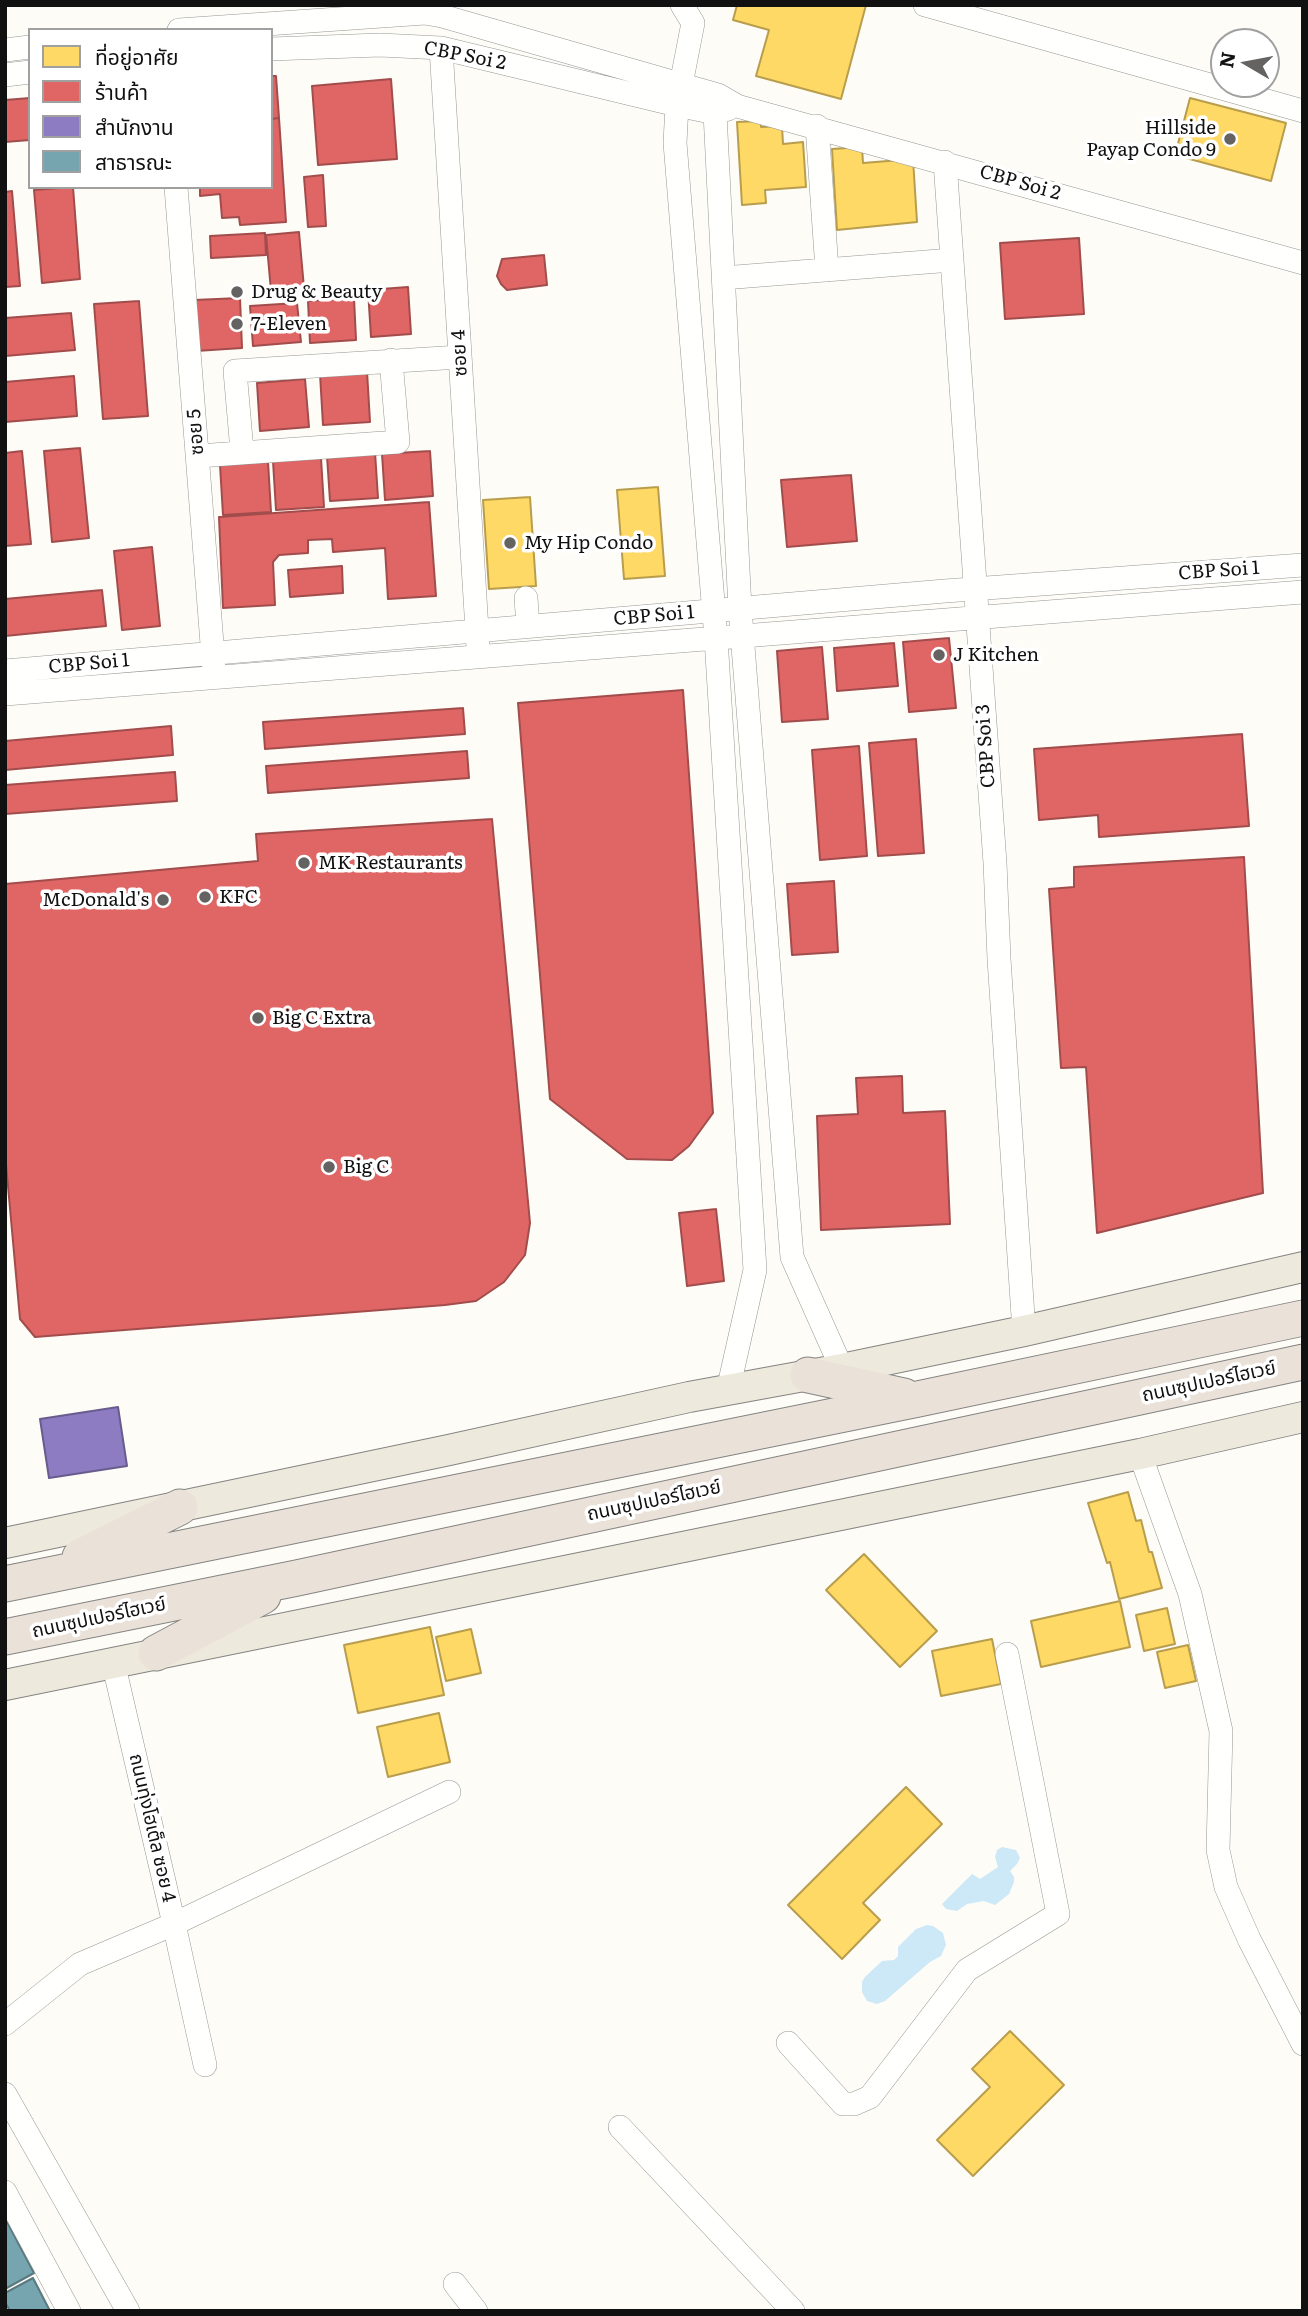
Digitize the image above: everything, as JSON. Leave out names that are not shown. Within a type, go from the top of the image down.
[{"type":"highway","points":[[5,1584],[1303,1318]]},
{"type":"highway","name":"ถนนซุปเปอร์ไฮเวย์","points":[[5,1637],[297,1578],[1303,1362]]},
{"type":"highway","points":[[808,1375],[918,1399]]},
{"type":"highway","points":[[40,1577],[180,1507]]},
{"type":"highway","points":[[156,1653],[297,1578]]},
{"type":"main road","points":[[5,1543],[728,1390],[1024,1331],[1303,1267]]},
{"type":"main road","points":[[5,1685],[1140,1454],[1303,1417]]},
{"type":"street","points":[[682,5],[693,23],[679,95],[675,143],[716,638],[755,1270],[728,1390]]},
{"type":"street","points":[[925,5],[1303,111]]},
{"type":"street","name":"CBP Soi 2","points":[[208,28],[425,13],[442,16],[679,95]]},
{"type":"street","name":"CBP Soi 2","points":[[273,49],[380,45],[441,48],[679,95],[817,126],[1303,263]]},
{"type":"street","points":[[5,50],[28,47]]},
{"type":"street","name":"ซอย 4","points":[[441,48],[480,657]]},
{"type":"street","points":[[5,75],[28,72]]},
{"type":"street","points":[[723,105],[723,278],[740,609],[792,1257],[842,1368]]},
{"type":"street","points":[[817,126],[827,270]]},
{"type":"street","name":"CBP Soi 3","points":[[945,162],[995,863],[1024,1331]]},
{"type":"street","name":"ซอย 5","points":[[176,189],[215,678]]},
{"type":"street","points":[[723,278],[953,260]]},
{"type":"street","points":[[242,452],[235,371],[460,357]]},
{"type":"street","points":[[198,456],[398,442],[391,360]]},
{"type":"street","name":"CBP Soi 1","points":[[5,671],[974,589],[1303,565]]},
{"type":"street","name":"CBP Soi 1","points":[[5,694],[1303,592]]},
{"type":"street","points":[[526,598],[528,626]]},
{"type":"street","points":[[755,1270],[792,1257]]},
{"type":"street","points":[[1140,1454],[1190,1594],[1221,1731],[1218,1850],[1226,1887],[1249,1940],[1303,2044]]},
{"type":"street","points":[[788,2043],[842,2104],[854,2104],[870,2097],[967,1970],[1058,1914],[1007,1654]]},
{"type":"street","name":"ถนนทุ่งโฮเต็ล ซอย 4","points":[[5,2024],[80,1964],[174,1924],[113,1662]]},
{"type":"street","points":[[205,2065],[174,1924],[449,1792]]},
{"type":"street","points":[[5,2094],[128,2311]]},
{"type":"street","points":[[620,2127],[793,2311]]},
{"type":"street","points":[[5,2192],[69,2311]]},
{"type":"street","points":[[456,2284],[476,2311]]},
{"type":"water","points":[[1002,1847],[1016,1850],[1020,1858],[1010,1871],[1014,1882],[1009,1894],[995,1905],[984,1901],[967,1904],[957,1911],[946,1909],[942,1904],[972,1874],[980,1879],[998,1867],[995,1857],[997,1850]]},
{"type":"water","points":[[927,1925],[943,1933],[946,1945],[941,1956],[930,1962],[885,2001],[877,2004],[867,2001],[862,1992],[865,1977],[882,1961],[894,1960],[898,1956],[898,1947],[916,1929]]},
{"type":"building: ที่อยู่อาศัย","points":[[737,5],[866,5],[841,99],[756,76],[769,30],[733,20]]},
{"type":"building: ที่อยู่อาศัย","name":"Hillside Payap Condo 9","points":[[1190,98],[1286,123],[1271,181],[1175,155]]},
{"type":"building: ที่อยู่อาศัย","points":[[761,121],[761,127],[782,126],[783,144],[803,142],[806,187],[765,190],[766,203],[742,205],[737,122]]},
{"type":"building: ที่อยู่อาศัย","points":[[862,147],[863,163],[913,159],[917,222],[837,230],[832,149]]},
{"type":"building: ที่อยู่อาศัย","points":[[658,487],[665,576],[624,579],[617,490]]},
{"type":"building: ที่อยู่อาศัย","name":"My Hip Condo","points":[[530,497],[536,586],[489,589],[483,500]]},
{"type":"building: ที่อยู่อาศัย","points":[[1128,1492],[1136,1521],[1141,1520],[1162,1588],[1119,1599],[1110,1562],[1107,1563],[1088,1503]]},
{"type":"building: ที่อยู่อาศัย","points":[[864,1554],[937,1631],[900,1667],[826,1590]]},
{"type":"building: ที่อยู่อาศัย","points":[[1120,1601],[1130,1647],[1041,1667],[1031,1621]]},
{"type":"building: ที่อยู่อาศัย","points":[[1167,1608],[1175,1644],[1144,1651],[1136,1615]]},
{"type":"building: ที่อยู่อาศัย","points":[[430,1627],[444,1695],[358,1713],[344,1645]]},
{"type":"building: ที่อยู่อาศัย","points":[[471,1629],[481,1673],[446,1681],[436,1637]]},
{"type":"building: ที่อยู่อาศัย","points":[[992,1639],[1001,1684],[941,1696],[932,1651]]},
{"type":"building: ที่อยู่อาศัย","points":[[1188,1645],[1196,1681],[1165,1688],[1157,1652]]},
{"type":"building: ที่อยู่อาศัย","points":[[439,1713],[450,1762],[388,1777],[377,1727]]},
{"type":"building: ที่อยู่อาศัย","points":[[906,1787],[942,1824],[863,1903],[880,1920],[842,1959],[788,1905]]},
{"type":"building: ที่อยู่อาศัย","points":[[1010,2031],[1064,2085],[973,2176],[937,2140],[990,2087],[972,2069]]},
{"type":"building: ร้านค้า","points":[[273,76],[276,76],[279,118],[273,119]]},
{"type":"building: ร้านค้า","points":[[391,79],[397,159],[318,165],[312,86]]},
{"type":"building: ร้านค้า","points":[[28,98],[28,140],[5,142],[5,100]]},
{"type":"building: ร้านค้า","points":[[279,118],[286,222],[240,225],[239,217],[222,218],[220,194],[200,196],[200,189],[273,189],[273,119]]},
{"type":"building: ร้านค้า","points":[[323,175],[326,226],[308,227],[304,177]]},
{"type":"building: ร้านค้า","points":[[73,189],[80,279],[42,283],[34,190]]},
{"type":"building: ร้านค้า","points":[[12,191],[20,286],[5,287],[5,192]]},
{"type":"building: ร้านค้า","points":[[299,232],[304,288],[271,291],[266,235]]},
{"type":"building: ร้านค้า","points":[[265,233],[266,255],[211,258],[210,236]]},
{"type":"building: ร้านค้า","points":[[1079,238],[1084,314],[1005,319],[1000,243]]},
{"type":"building: ร้านค้า","points":[[544,255],[547,285],[507,290],[501,284],[497,276],[502,259]]},
{"type":"building: ร้านค้า","points":[[408,287],[411,334],[371,337],[368,290]]},
{"type":"building: ร้านค้า","points":[[240,298],[242,348],[196,351],[194,300]]},
{"type":"building: ร้านค้า","points":[[354,298],[356,340],[310,343],[308,301]]},
{"type":"building: ร้านค้า","points":[[139,301],[148,416],[103,419],[94,304]]},
{"type":"building: ร้านค้า","points":[[297,303],[301,342],[253,346],[250,306]]},
{"type":"building: ร้านค้า","points":[[71,313],[75,350],[5,356],[5,318]]},
{"type":"building: ร้านค้า","points":[[367,371],[370,422],[323,425],[320,374]]},
{"type":"building: ร้านค้า","points":[[74,376],[77,416],[5,422],[5,382]]},
{"type":"building: ร้านค้า","points":[[305,379],[309,427],[260,431],[257,383]]},
{"type":"building: ร้านค้า","points":[[80,448],[89,538],[52,542],[44,451]]},
{"type":"building: ร้านค้า","points":[[22,451],[31,544],[5,546],[5,453]]},
{"type":"building: ร้านค้า","points":[[430,451],[433,496],[385,500],[382,454]]},
{"type":"building: ร้านค้า","points":[[375,452],[378,498],[330,501],[327,456]]},
{"type":"building: ร้านค้า","points":[[321,458],[324,507],[276,510],[273,461]]},
{"type":"building: ร้านค้า","points":[[268,462],[271,512],[223,515],[220,465]]},
{"type":"building: ร้านค้า","points":[[851,475],[857,541],[787,547],[781,480]]},
{"type":"building: ร้านค้า","points":[[429,502],[436,596],[388,599],[385,548],[333,552],[332,539],[308,540],[308,553],[279,555],[273,562],[275,605],[223,608],[219,517]]},
{"type":"building: ร้านค้า","points":[[152,547],[160,626],[122,630],[114,551]]},
{"type":"building: ร้านค้า","points":[[342,566],[343,593],[290,597],[288,570]]},
{"type":"building: ร้านค้า","points":[[102,590],[106,626],[5,636],[5,599]]},
{"type":"building: ร้านค้า","points":[[949,638],[956,708],[909,712],[903,642]]},
{"type":"building: ร้านค้า","points":[[894,643],[898,686],[837,691],[834,648]]},
{"type":"building: ร้านค้า","points":[[822,647],[828,719],[782,722],[777,651]]},
{"type":"building: ร้านค้า","points":[[683,690],[713,1113],[689,1146],[672,1160],[627,1159],[550,1099],[518,703]]},
{"type":"building: ร้านค้า","points":[[463,708],[465,734],[265,749],[263,722]]},
{"type":"building: ร้านค้า","points":[[171,726],[173,755],[5,770],[5,741]]},
{"type":"building: ร้านค้า","points":[[1242,734],[1249,826],[1099,837],[1098,815],[1039,820],[1034,749]]},
{"type":"building: ร้านค้า","points":[[916,739],[924,853],[878,856],[869,743]]},
{"type":"building: ร้านค้า","points":[[859,746],[867,856],[820,860],[812,750]]},
{"type":"building: ร้านค้า","points":[[467,751],[469,778],[268,793],[266,766]]},
{"type":"building: ร้านค้า","points":[[175,772],[177,801],[5,814],[5,785]]},
{"type":"building: ร้านค้า","name":"Big C Extra","points":[[492,819],[530,1223],[525,1255],[504,1282],[476,1301],[445,1305],[35,1337],[20,1319],[5,1153],[5,884],[258,861],[256,834]]},
{"type":"building: ร้านค้า","points":[[1244,857],[1263,1193],[1097,1233],[1086,1067],[1061,1068],[1049,889],[1074,887],[1074,867]]},
{"type":"building: ร้านค้า","points":[[834,881],[838,952],[792,955],[787,884]]},
{"type":"building: ร้านค้า","points":[[902,1076],[903,1113],[945,1111],[950,1224],[821,1230],[817,1116],[858,1114],[856,1078]]},
{"type":"building: ร้านค้า","points":[[716,1209],[724,1281],[687,1286],[679,1213]]},
{"type":"building: สำนักงาน","points":[[118,1407],[127,1466],[49,1478],[40,1419]]},
{"type":"building: สาธารณะ","points":[[5,2218],[34,2273],[5,2289]]},
{"type":"building: สาธารณะ","points":[[33,2278],[50,2311],[10,2311],[5,2302],[5,2293]]},
{"type":"place","name":"Hillside Payap Condo 9","points":[[1230,139]]},
{"type":"place","name":"Drug & Beauty","points":[[237,292]]},
{"type":"place","name":"7-Eleven","points":[[237,324]]},
{"type":"place","name":"My Hip Condo","points":[[510,543]]},
{"type":"place","name":"J Kitchen","points":[[939,655]]},
{"type":"place","name":"MK Restaurants","points":[[304,863]]},
{"type":"place","name":"KFC","points":[[205,897]]},
{"type":"place","name":"McDonald's","points":[[163,900]]},
{"type":"place","name":"Big C Extra","points":[[258,1018]]},
{"type":"place","name":"Big C","points":[[329,1167]]}]
